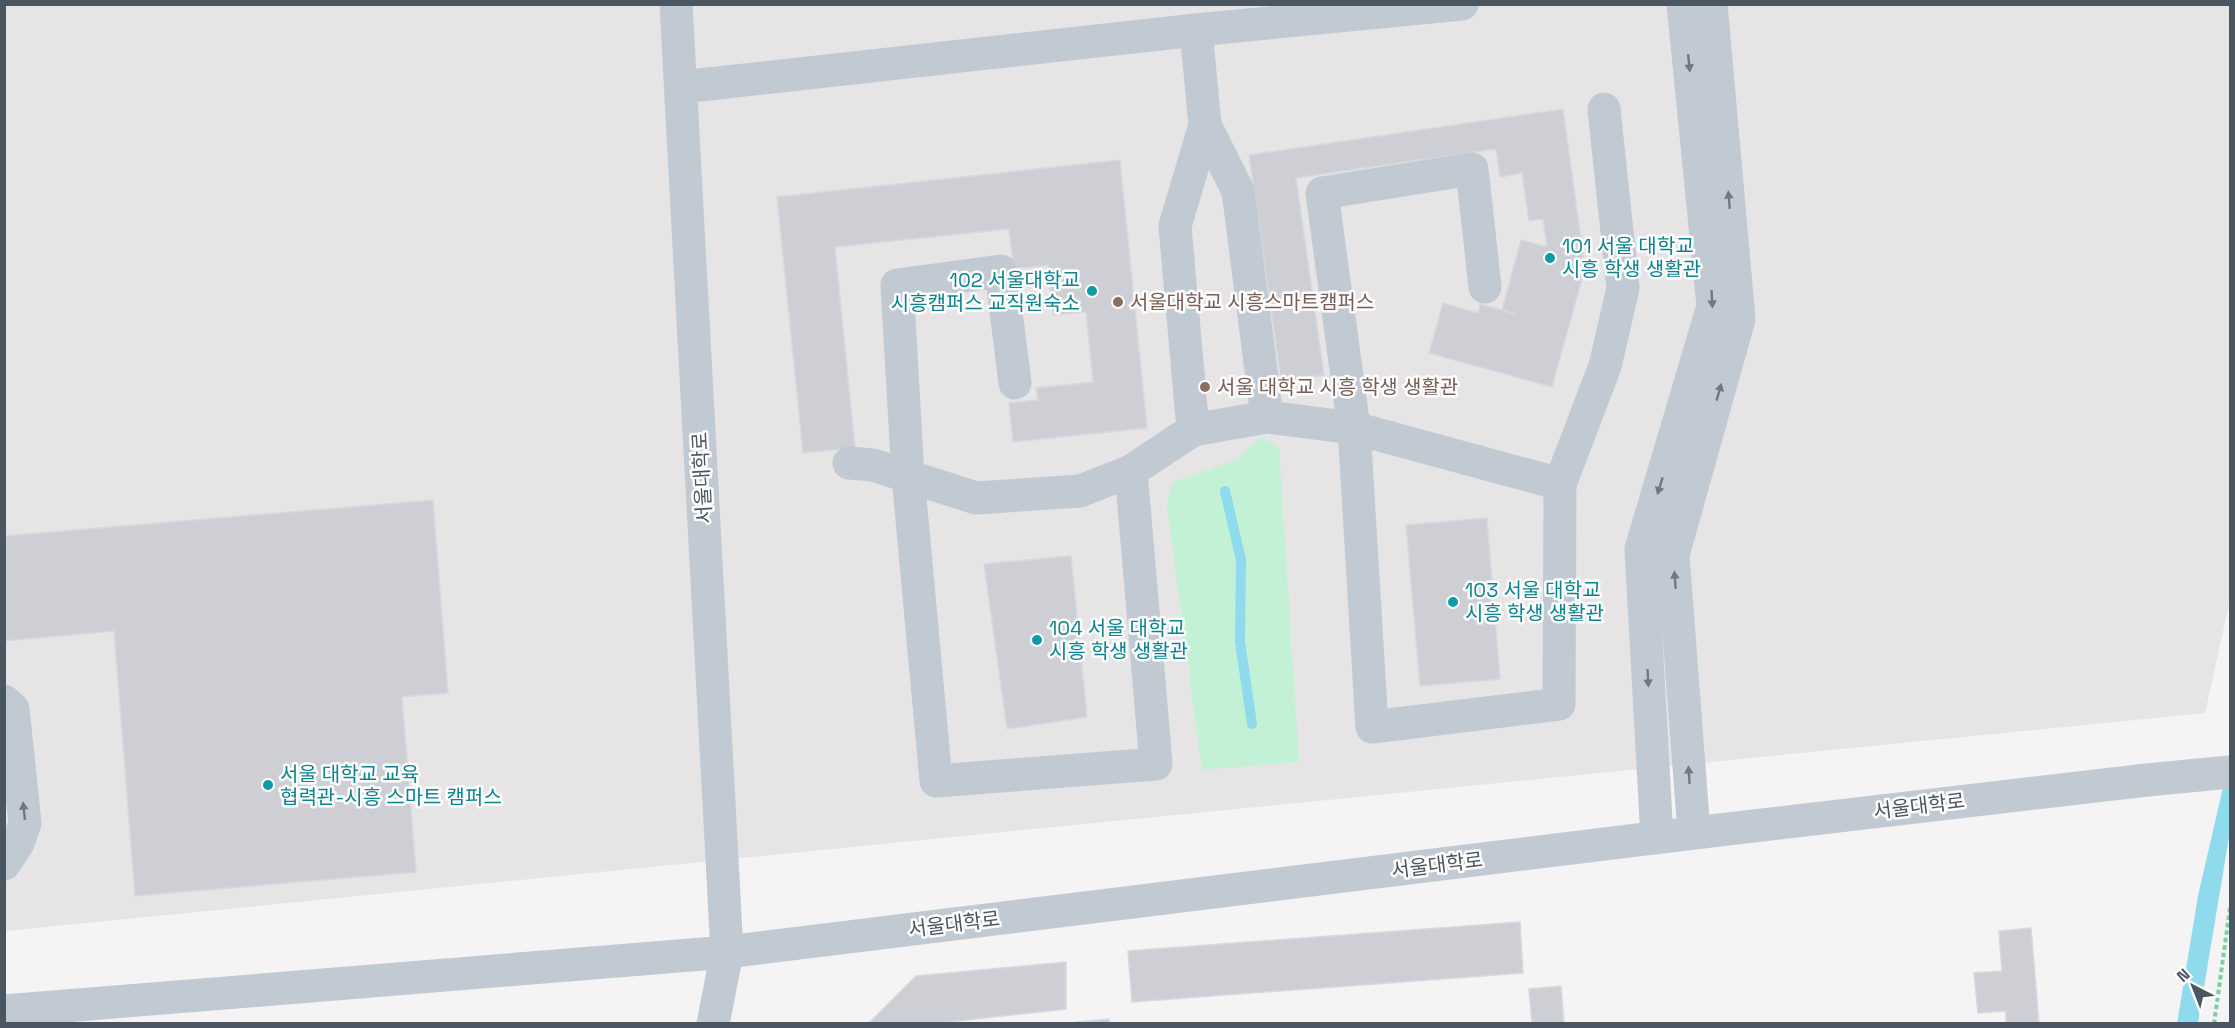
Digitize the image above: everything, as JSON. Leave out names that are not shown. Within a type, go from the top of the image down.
[{"type":"street","name":"서울대학로","points":[[676,4],[727,952],[713,1023]]},
{"type":"street","points":[[681,87],[1196,30],[1462,4]]},
{"type":"street","points":[[1657,838],[1641,549],[1713,306],[1683,4]]},
{"type":"street","points":[[1694,833],[1673,555],[1739,319],[1711,4]]},
{"type":"street","points":[[1196,30],[1205,125],[1238,191],[1267,417]]},
{"type":"street","points":[[1485,287],[1472,169],[1322,193],[1354,428],[1372,727],[1559,704],[1560,484],[1605,366],[1623,288],[1604,109]]},
{"type":"street","points":[[1193,430],[1175,226],[1205,125]]},
{"type":"street","points":[[1016,383],[1001,271],[897,285],[908,476],[936,781],[1156,765],[1131,471]]},
{"type":"street","points":[[849,463],[873,465],[976,498],[1080,491],[1131,471],[1193,430],[1267,417],[1354,428],[1560,484]]},
{"type":"street","points":[[4,701],[13,710],[25,823],[18,843],[4,864]]},
{"type":"street","name":"서울대학로","points":[[727,952],[1694,833],[2230,772]]},
{"type":"street","points":[[4,1011],[727,952]]},
{"type":"path","points":[[2214,1023],[2230,908]]},
{"type":"shaded area","name":"서울대학교 시흥스마트캠퍼스","points":[[5,5],[2230,5],[2230,600],[2205,713],[5,931]]},
{"type":"green space","points":[[1261,437],[1279,447],[1299,762],[1202,770],[1167,508],[1171,483],[1238,459]]},
{"type":"water","points":[[2230,757],[2230,831],[2198,1023],[2177,1024],[2198,896]]},
{"type":"building","name":"101 서울 대학교 시흥 학생 생활관","points":[[1563,109],[1585,268],[1552,387],[1429,353],[1443,303],[1478,313],[1480,304],[1516,314],[1502,310],[1521,240],[1547,247],[1543,219],[1529,221],[1522,173],[1500,177],[1496,149],[1296,178],[1324,375],[1281,381],[1249,155]]},
{"type":"building","name":"102 서울대학교 시흥캠퍼스 교직원숙소","points":[[1120,160],[1147,428],[1013,442],[1009,403],[1038,400],[1036,388],[1093,382],[1086,312],[1053,315],[1048,265],[1014,269],[1009,229],[835,247],[855,448],[803,453],[777,197]]},
{"type":"building","name":"서울 대학교 교육 협력관-시흥 스마트 캠퍼스","points":[[433,500],[448,693],[402,697],[416,872],[135,896],[114,631],[4,641],[4,536]]},
{"type":"building","name":"103 서울 대학교 시흥 학생 생활관","points":[[1487,518],[1500,679],[1420,686],[1406,525]]},
{"type":"building","name":"104 서울 대학교 시흥 학생 생활관","points":[[1071,556],[1087,717],[1007,729],[984,564]]},
{"type":"building","points":[[1520,922],[1523,973],[1132,1002],[1128,951]]},
{"type":"building","points":[[2031,928],[2039,1024],[2006,1024],[2006,1011],[1978,1013],[1974,973],[2002,971],[1999,931]]},
{"type":"building","points":[[1066,962],[1066,1009],[930,1024],[868,1024],[916,976]]},
{"type":"building","points":[[1561,986],[1564,1024],[1532,1024],[1529,989]]},
{"type":"building","points":[[1109,1019],[1110,1024],[1077,1024],[1077,1022]]},
{"type":"waterway","points":[[1225,491],[1241,560],[1240,642],[1252,724]]},
{"type":"place","name":"101 서울 대학교 시흥 학생 생활관","points":[[1550,258]]},
{"type":"place","name":"102 서울대학교 시흥캠퍼스 교직원숙소","points":[[1092,291]]},
{"type":"place","name":"서울대학교 시흥스마트캠퍼스","points":[[1118,302]]},
{"type":"place","name":"서울 대학교 시흥 학생 생활관","points":[[1205,387]]},
{"type":"place","name":"103 서울 대학교 시흥 학생 생활관","points":[[1453,602]]},
{"type":"place","name":"104 서울 대학교 시흥 학생 생활관","points":[[1037,640]]},
{"type":"place","name":"서울 대학교 교육 협력관-시흥 스마트 캠퍼스","points":[[268,785]]}]
